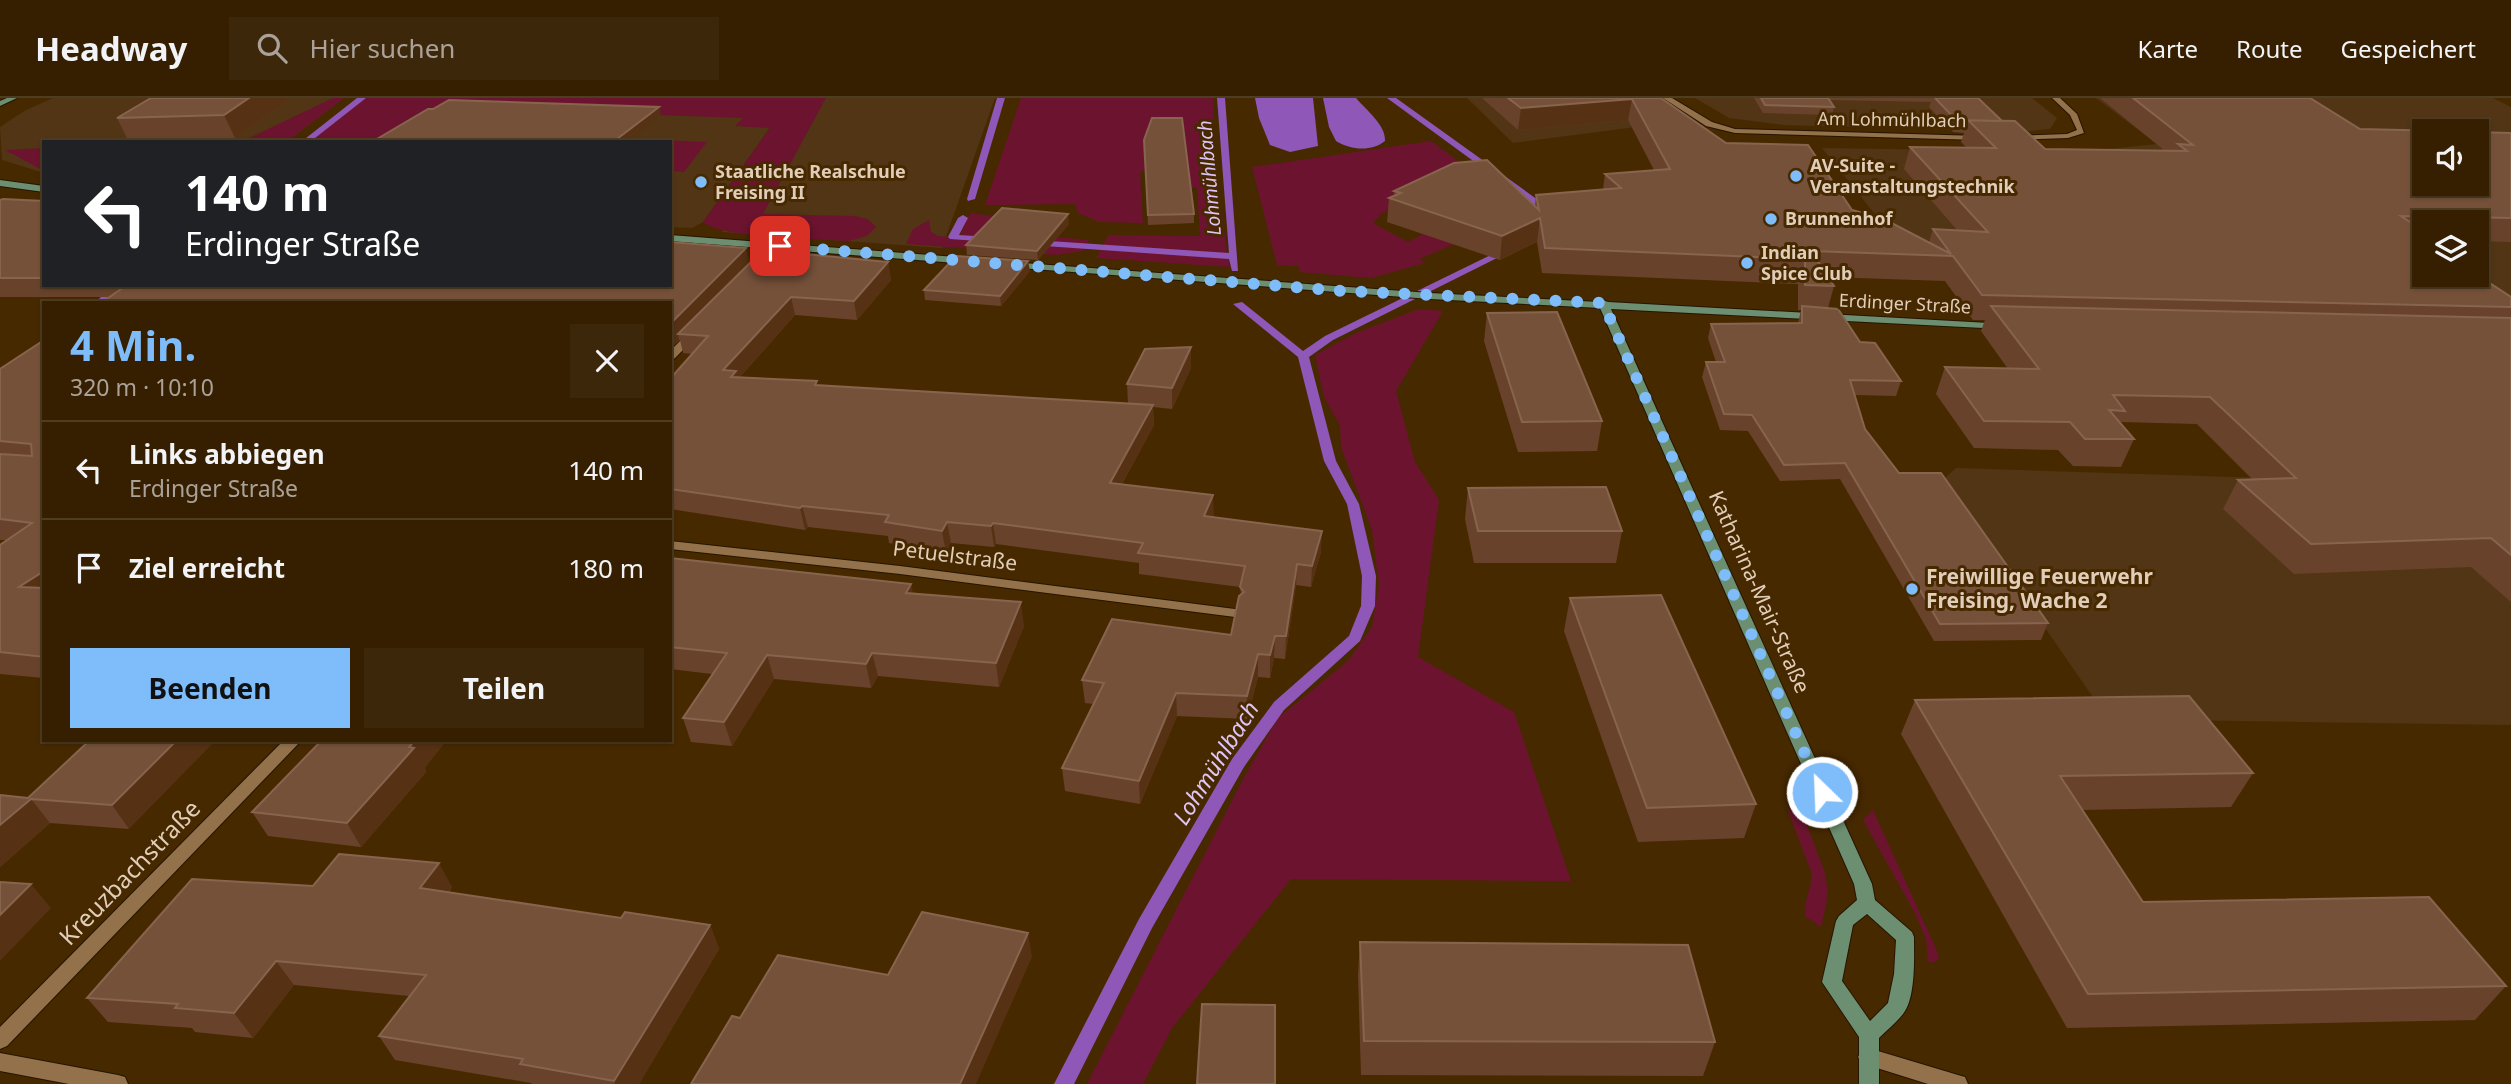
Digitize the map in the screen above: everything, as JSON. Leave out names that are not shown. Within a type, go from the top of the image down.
[{"type":"street","points":[[0,104],[13,98]]},
{"type":"street","name":"Am Lohmühlbach","points":[[1667,98],[1702,121],[1735,131],[1988,138]]},
{"type":"street","points":[[2002,138],[2042,139],[2068,136],[2081,131],[2073,114],[2056,98]]},
{"type":"street","points":[[0,183],[42,189]]},
{"type":"street","points":[[672,239],[980,262]]},
{"type":"street","points":[[771,256],[780,246]]},
{"type":"street","name":"Erdinger Straße","points":[[1004,264],[1380,293],[1603,303],[1952,325],[2020,326]]},
{"type":"street","name":"Katharina-Mair-Straße","points":[[1603,303],[1863,884],[1867,903]]},
{"type":"street","points":[[672,355],[698,330]]},
{"type":"street","name":"Petuelstraße","points":[[672,545],[900,570],[1234,612]]},
{"type":"street","name":"Kreuzbachstraße","points":[[0,1040],[292,742]]},
{"type":"street","points":[[1869,1035],[1897,1007],[1906,957],[1905,937],[1867,903],[1845,920],[1832,982],[1869,1035],[1869,1084]]},
{"type":"street","points":[[1868,1057],[1958,1084]]},
{"type":"street","points":[[0,1062],[118,1084]]},
{"type":"shaded area","points":[[53,98],[344,98],[289,140],[42,140],[42,172],[2,160],[0,127],[24,111]]},
{"type":"shaded area","points":[[333,98],[344,98],[289,140],[245,140]]},
{"type":"shaded area","points":[[362,98],[826,98],[763,214],[855,216],[868,219],[876,227],[867,236],[849,241],[749,235],[703,222],[770,128],[735,126],[743,118],[452,108],[574,140],[376,137],[371,140],[309,140]]},
{"type":"shaded area","name":"Staatliche Realschule Freising II","points":[[393,98],[791,98],[703,222],[692,228],[672,227],[672,140],[330,140]]},
{"type":"shaded area","points":[[809,98],[995,98],[942,248],[722,232]]},
{"type":"shaded area","points":[[1021,98],[1213,98],[1215,151],[1227,254],[1103,246],[1108,235],[1200,236],[1197,187],[1164,187],[1148,167],[1140,173],[1143,223],[1099,222],[1078,213],[1075,204],[985,205]]},
{"type":"shaded area","points":[[1255,98],[1313,98],[1318,146],[1290,152],[1270,145],[1259,118]]},
{"type":"shaded area","points":[[1323,98],[1356,98],[1379,124],[1385,141],[1374,147],[1361,148],[1336,141],[1329,127]]},
{"type":"shaded area","points":[[1467,98],[1650,98],[1667,123],[1513,143]]},
{"type":"shaded area","points":[[1695,98],[2032,98],[2057,118],[2050,129],[2020,132],[1783,125],[1729,118]]},
{"type":"shaded area","points":[[2096,98],[2493,98],[2511,107],[2511,297],[2489,282],[2489,210],[2412,210],[2412,231],[2391,246],[1889,240],[1885,227],[1822,148],[2080,152],[2157,144]]},
{"type":"shaded area","points":[[672,140],[707,142],[684,172],[672,171]]},
{"type":"shaded area","points":[[1431,141],[1473,172],[1494,227],[1419,259],[1425,263],[1371,278],[1299,272],[1299,266],[1277,265],[1252,167]],"holes":[[[1403,202],[1459,216],[1408,242],[1373,223],[1381,214]]]},
{"type":"shaded area","points":[[42,148],[42,170],[5,150]]},
{"type":"shaded area","points":[[970,213],[1001,217],[989,231],[1089,240],[1086,245],[960,236]]},
{"type":"shaded area","points":[[929,220],[931,232],[938,236],[1085,248],[1082,251],[1057,255],[906,244],[913,229]]},
{"type":"shaded area","points":[[1101,249],[1228,257],[1229,267],[1096,258]]},
{"type":"shaded area","points":[[1419,309],[1443,311],[1396,391],[1415,462],[1439,500],[1418,657],[1514,712],[1571,881],[1291,879],[1172,1028],[1143,1084],[1087,1084],[1242,781],[1278,718],[1348,661],[1372,627],[1379,585],[1372,530],[1341,447],[1340,425],[1324,397],[1315,355],[1358,332]]},
{"type":"shaded area","points":[[1956,468],[2296,479],[2511,469],[2511,725],[2108,719],[1943,480]]},
{"type":"shaded area","points":[[1787,808],[1803,815],[1825,873],[1828,894],[1821,927],[1805,916],[1811,872]]},
{"type":"shaded area","points":[[1873,810],[1937,951],[1939,958],[1934,963],[1928,961],[1926,939],[1915,913],[1863,820]]},
{"type":"building","points":[[151,98],[249,98],[224,115],[117,118]]},
{"type":"building","points":[[1508,98],[1661,98],[1726,143],[1808,145],[1852,210],[1882,218],[1951,254],[1933,229],[1988,232],[1910,147],[1996,148],[1968,120],[2015,121],[2045,149],[2187,151],[2178,144],[2193,145],[2133,98],[2310,98],[2360,129],[2412,130],[2412,196],[2489,196],[2489,132],[2511,133],[2511,218],[2489,218],[2489,210],[2412,210],[2412,216],[2401,216],[2412,223],[2412,287],[2489,287],[2489,283],[2511,297],[2511,307],[1982,295],[1953,256],[1811,251],[1834,286],[1805,285],[1805,259],[1545,248],[1540,218],[1502,236],[1389,198],[1401,193],[1394,191],[1454,163],[1487,160],[1539,210],[1536,195],[1621,188],[1605,174],[1670,169],[1632,99],[1521,108]]},
{"type":"building","points":[[1761,98],[1828,98],[1834,107],[1765,105]]},
{"type":"building","points":[[1935,98],[1978,98],[2002,121],[1956,120]]},
{"type":"building","points":[[449,100],[659,107],[616,140],[375,140],[428,109]]},
{"type":"building","points":[[1152,118],[1182,118],[1194,214],[1148,215],[1144,140]]},
{"type":"building","points":[[0,200],[42,201],[42,278],[0,278]]},
{"type":"building","points":[[1002,208],[1068,214],[1037,251],[966,245]]},
{"type":"building","points":[[672,242],[746,248],[672,322],[672,301],[104,301],[124,287],[672,287]]},
{"type":"building","points":[[763,250],[888,262],[854,301],[791,297],[723,370],[736,371],[731,377],[817,381],[815,385],[1153,405],[1110,483],[1213,495],[1204,516],[1322,531],[1312,566],[1297,564],[1286,636],[1275,636],[1270,655],[1258,654],[1247,696],[1176,693],[1139,781],[1062,768],[1104,683],[1082,680],[1112,619],[1231,635],[1239,596],[1244,592],[1240,587],[1245,566],[1138,553],[1143,543],[993,523],[991,526],[947,522],[942,531],[885,522],[889,515],[802,506],[800,508],[672,489],[672,377],[708,336],[678,334]]},
{"type":"building","points":[[956,256],[1028,261],[1000,296],[924,290]]},
{"type":"building","points":[[1802,306],[1838,309],[1860,342],[1875,343],[1901,381],[1850,380],[1865,429],[1899,473],[1941,473],[2048,623],[1940,624],[1845,463],[1784,465],[1752,415],[1724,414],[1706,362],[1725,362],[1711,324],[1802,323]]},
{"type":"building","points":[[1991,306],[2511,318],[2511,555],[2491,538],[2311,544],[2238,480],[2296,478],[2210,397],[2113,395],[2125,411],[2109,410],[2134,439],[2085,439],[2070,422],[1984,421],[1945,367],[2039,369]]},
{"type":"building","points":[[1557,312],[1602,421],[1522,422],[1487,313]]},
{"type":"building","points":[[42,341],[42,572],[19,587],[42,588],[42,657],[0,652],[0,545],[32,523],[0,519],[0,454],[32,456],[31,444],[0,441],[0,369]]},
{"type":"building","points":[[1191,347],[1172,388],[1127,384],[1145,349]]},
{"type":"building","points":[[1606,487],[1622,531],[1478,531],[1468,488]]},
{"type":"building","points":[[672,558],[911,584],[906,593],[1021,602],[996,663],[872,653],[866,664],[767,655],[724,722],[683,718],[727,653],[672,647]]},
{"type":"building","points":[[1661,595],[1756,804],[1647,808],[1570,598]]},
{"type":"building","points":[[2189,696],[2253,773],[2060,776],[2143,902],[2429,897],[2506,986],[2088,994],[1915,700]]},
{"type":"building","points":[[88,742],[175,742],[112,805],[31,799],[0,825],[0,795],[28,798]]},
{"type":"building","points":[[320,742],[413,742],[409,747],[414,748],[347,823],[252,812]]},
{"type":"building","points":[[339,854],[439,863],[420,888],[621,918],[625,912],[710,925],[614,1081],[520,1064],[523,1059],[379,1036],[426,975],[276,961],[234,1013],[175,1008],[178,1004],[87,998],[192,879],[313,886]]},
{"type":"building","points":[[0,882],[31,884],[0,915]]},
{"type":"building","points":[[922,912],[1028,933],[960,1084],[691,1084],[732,1016],[740,1018],[778,955],[888,975]]},
{"type":"building","points":[[1360,942],[1688,945],[1715,1042],[1364,1041]]},
{"type":"building","points":[[1202,1004],[1275,1005],[1275,1084],[1197,1084]]},
{"type":"waterway","points":[[308,140],[362,98]]},
{"type":"waterway","name":"Lohmühlbach","points":[[971,199],[1001,98]]},
{"type":"waterway","name":"Lohmühlbach","points":[[1221,98],[1234,256]]},
{"type":"waterway","name":"Lohmühlbach","points":[[1391,98],[1549,212]]},
{"type":"waterway","name":"Lohmühlbach","points":[[963,218],[953,237],[989,240]]},
{"type":"waterway","name":"Lohmühlbach","points":[[1034,243],[1234,256]]},
{"type":"waterway","name":"Lohmühlbach","points":[[1303,356],[1329,338],[1508,250]]},
{"type":"waterway","name":"Lohmühlbach","points":[[1234,256],[1235,269]]},
{"type":"waterway","points":[[102,301],[119,287]]},
{"type":"waterway","name":"Lohmühlbach","points":[[1238,304],[1303,356]]},
{"type":"waterway","name":"Lohmühlbach","points":[[1064,1084],[1145,924],[1238,763],[1279,706],[1355,638],[1368,606],[1369,576],[1353,504],[1330,461],[1303,356]]},
{"type":"place","name":"AV-Suite - Veranstaltungstechnik","points":[[1796,176]]},
{"type":"place","name":"Staatliche Realschule Freising II","points":[[701,182]]},
{"type":"place","name":"Brunnenhof","points":[[1771,219]]},
{"type":"place","name":"Indian Spice Club","points":[[1747,263]]},
{"type":"place","name":"Freiwillige Feuerwehr Freising, Wache 2","points":[[1912,589]]},
{"type":"route","points":[[780,246],[1344,291],[1603,303],[1822,792]]}]
